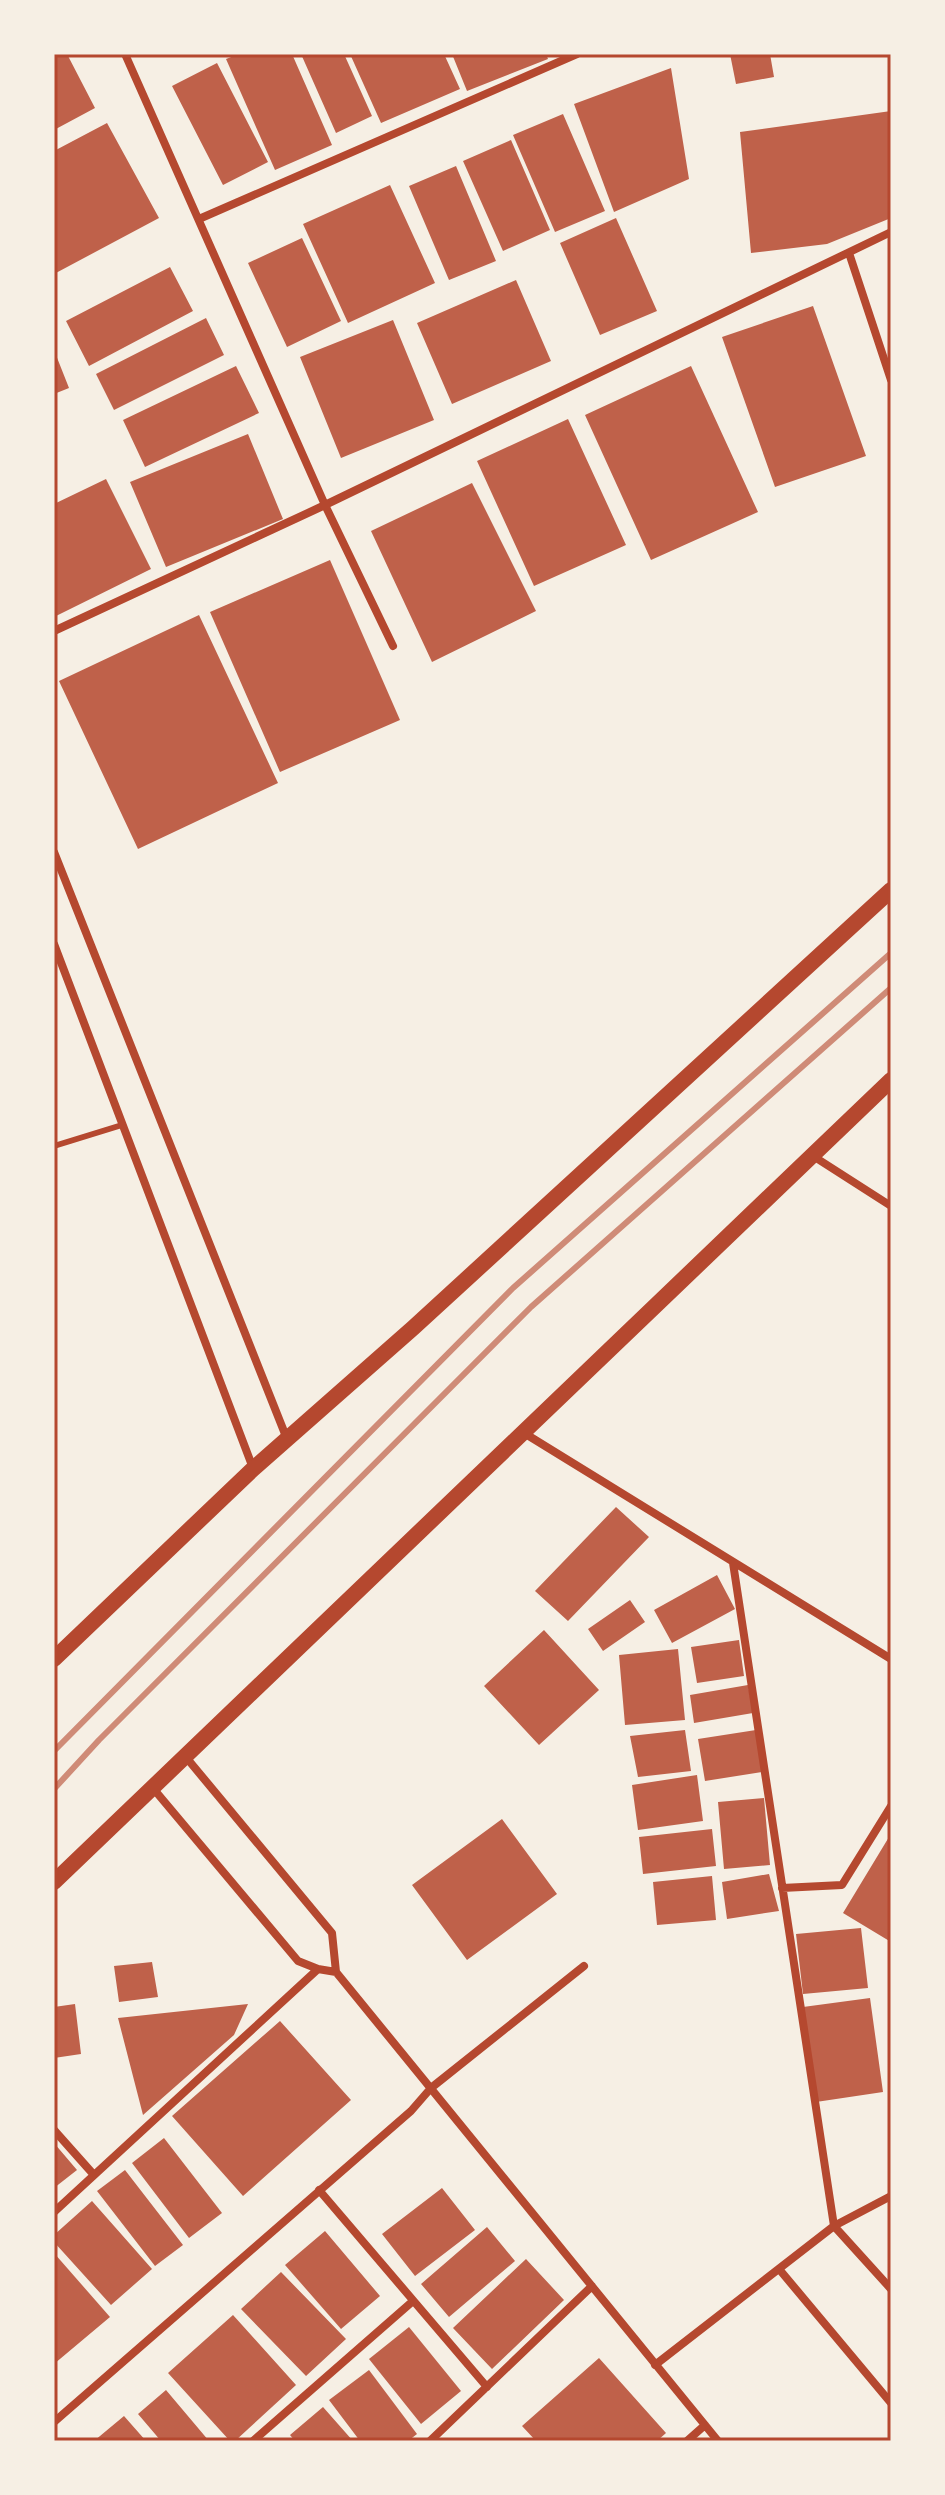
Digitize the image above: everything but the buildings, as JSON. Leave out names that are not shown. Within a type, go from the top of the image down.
[{"type":"main road","points":[[54,1659],[253,1469],[413,1328],[891,890]]},
{"type":"main road","points":[[54,1882],[891,1080]]},
{"type":"street","points":[[125,54],[325,505],[393,646]]},
{"type":"street","points":[[199,219],[577,54]]},
{"type":"street","points":[[54,631],[325,505],[891,232]]},
{"type":"street","points":[[849,253],[891,380]]},
{"type":"street","points":[[54,852],[287,1439]]},
{"type":"street","points":[[54,944],[253,1469]]},
{"type":"street","points":[[812,1156],[891,1206]]},
{"type":"street","points":[[524,1433],[891,1659]]},
{"type":"street","points":[[733,1563],[834,2226],[891,2289]]},
{"type":"street","points":[[185,1756],[332,1933],[336,1972],[718,2441]]},
{"type":"street","points":[[151,1787],[298,1961],[336,1972]]},
{"type":"street","points":[[782,1888],[842,1885],[891,1806]]},
{"type":"street","points":[[54,2422],[411,2111],[431,2088],[584,1966]]},
{"type":"street","points":[[54,2212],[318,1969]]},
{"type":"street","points":[[54,2130],[94,2175]]},
{"type":"street","points":[[319,2190],[487,2387]]},
{"type":"street","points":[[655,2365],[834,2226],[891,2196]]},
{"type":"street","points":[[779,2269],[891,2403]]},
{"type":"street","points":[[430,2441],[592,2286]]},
{"type":"street","points":[[253,2441],[413,2301]]},
{"type":"street","points":[[687,2441],[705,2425]]},
{"type":"lane","points":[[54,1146],[122,1125]]},
{"type":"railway","points":[[54,1751],[513,1288],[891,953]]},
{"type":"railway","points":[[54,1789],[99,1740],[531,1307],[891,988]]}]
